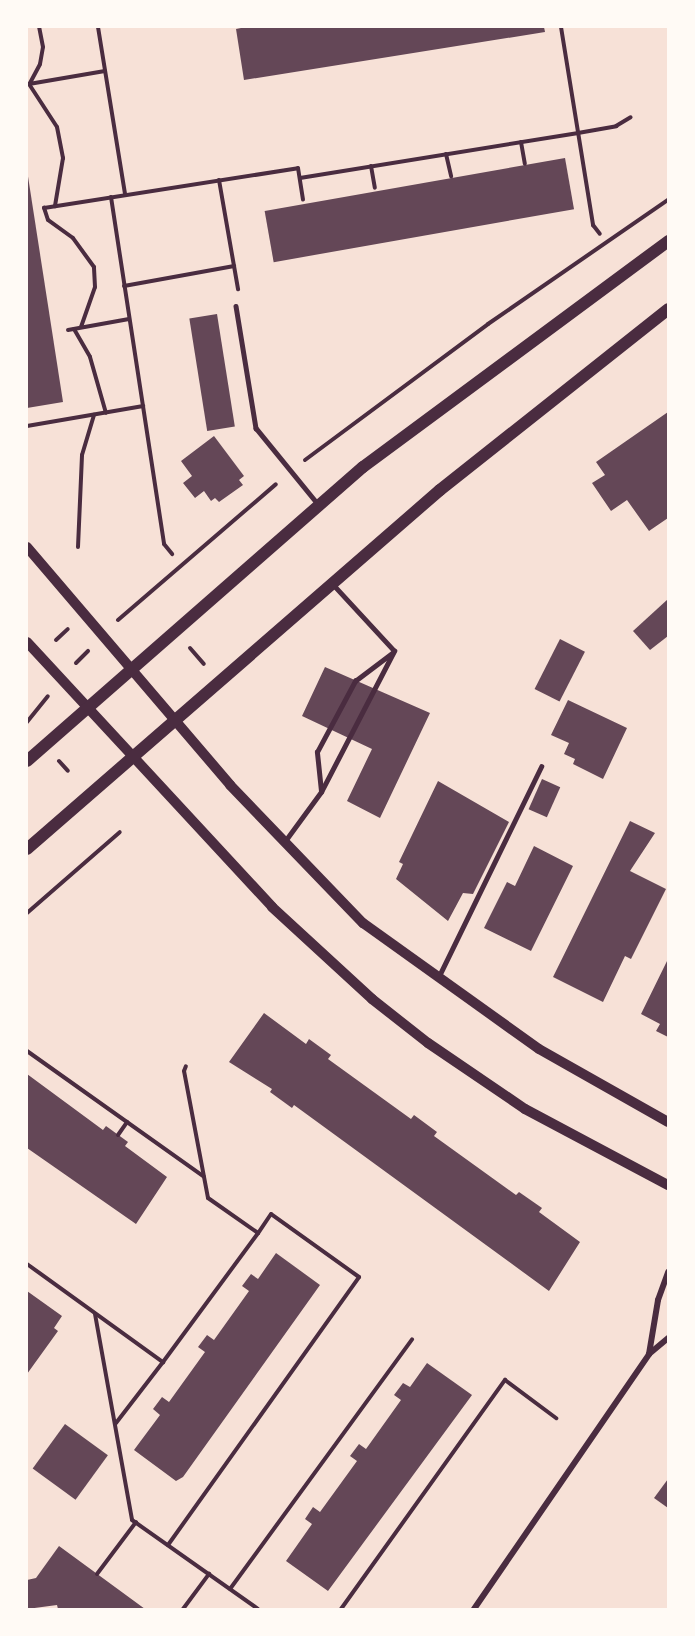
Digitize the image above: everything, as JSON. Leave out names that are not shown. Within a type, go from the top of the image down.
[{"type":"main road","points":[[27,761],[363,467],[496,366],[668,241]]},
{"type":"main road","points":[[27,849],[134,759],[504,437],[668,309]]},
{"type":"street","points":[[27,547],[283,843],[363,923],[438,979],[588,1079],[668,1122]]},
{"type":"street","points":[[27,642],[292,927],[372,999],[428,1043],[525,1109],[668,1185]]},
{"type":"street","points":[[649,1354],[658,1300],[668,1272]]},
{"type":"street","points":[[474,1609],[649,1354],[668,1338]]},
{"type":"lane","points":[[236,306],[256,428],[320,506]]},
{"type":"lane","points":[[333,585],[394,651]]},
{"type":"lane","points":[[283,843],[321,792],[394,651]]},
{"type":"lane","points":[[321,792],[317,752],[321,744],[355,681],[394,651]]},
{"type":"lane","points":[[438,979],[541,767]]},
{"type":"path","points":[[29,84],[40,64],[43,47],[39,27]]},
{"type":"path","points":[[98,27],[125,194]]},
{"type":"path","points":[[561,27],[593,225],[600,234]]},
{"type":"path","points":[[29,84],[105,71]]},
{"type":"path","points":[[29,84],[57,127],[63,158],[55,207]]},
{"type":"path","points":[[300,178],[616,126],[631,117]]},
{"type":"path","points":[[521,142],[525,164]]},
{"type":"path","points":[[447,154],[451,176]]},
{"type":"path","points":[[371,166],[375,188]]},
{"type":"path","points":[[81,327],[95,287],[94,267],[74,238],[48,220],[44,208],[298,168],[303,200]]},
{"type":"path","points":[[219,180],[239,296],[236,306]]},
{"type":"path","points":[[111,196],[164,544],[172,554]]},
{"type":"path","points":[[155,587],[290,472],[445,355],[668,201]]},
{"type":"path","points":[[124,285],[234,266]]},
{"type":"path","points":[[106,413],[90,357],[71,329],[129,318]]},
{"type":"path","points":[[27,426],[143,406]]},
{"type":"path","points":[[78,547],[82,455],[94,415]]},
{"type":"path","points":[[54,641],[73,624]]},
{"type":"path","points":[[190,648],[207,666]]},
{"type":"path","points":[[27,722],[61,679]]},
{"type":"path","points":[[58,760],[68,771]]},
{"type":"path","points":[[27,913],[120,831]]},
{"type":"path","points":[[27,1051],[204,1177]]},
{"type":"path","points":[[186,1066],[184,1071],[208,1197],[258,1233]]},
{"type":"path","points":[[118,1135],[127,1122]]},
{"type":"path","points":[[115,1424],[271,1214],[359,1277],[168,1545]]},
{"type":"path","points":[[27,1264],[163,1362]]},
{"type":"path","points":[[95,1313],[136,1522],[258,1609]]},
{"type":"path","points":[[230,1589],[412,1339]]},
{"type":"path","points":[[341,1609],[505,1380],[556,1418]]},
{"type":"path","points":[[96,1574],[136,1522]]},
{"type":"path","points":[[183,1609],[209,1574]]},
{"type":"building","points":[[246,27],[544,27],[545,32],[244,80],[236,29]]},
{"type":"building","points":[[565,158],[574,209],[274,262],[265,211]]},
{"type":"building","points":[[27,170],[63,402],[27,408]]},
{"type":"building","points":[[217,314],[235,427],[207,431],[189,318]]},
{"type":"building","points":[[668,412],[668,518],[649,531],[627,500],[611,511],[592,483],[605,475],[596,462]]},
{"type":"building","points":[[214,436],[244,476],[239,480],[243,485],[219,502],[215,498],[211,501],[204,491],[195,498],[183,483],[192,476],[181,461]]},
{"type":"building","points":[[668,599],[668,636],[650,650],[633,631]]},
{"type":"building","points":[[560,639],[585,652],[560,702],[535,689]]},
{"type":"building","points":[[325,667],[430,713],[380,818],[347,801],[372,749],[302,716]]},
{"type":"building","points":[[568,700],[627,728],[603,779],[573,764],[575,759],[564,754],[569,743],[551,735]]},
{"type":"building","points":[[542,779],[560,787],[547,817],[529,809]]},
{"type":"building","points":[[438,781],[509,822],[473,894],[463,893],[448,921],[396,879],[403,864],[399,862]]},
{"type":"building","points":[[630,821],[655,833],[630,871],[666,889],[631,959],[625,956],[603,1002],[553,977]]},
{"type":"building","points":[[534,846],[573,866],[531,951],[484,928],[507,882],[515,886]]},
{"type":"building","points":[[668,959],[668,1037],[656,1031],[660,1024],[641,1014]]},
{"type":"building","points":[[264,1013],[306,1044],[309,1039],[331,1055],[328,1059],[411,1119],[414,1115],[437,1132],[434,1136],[516,1195],[519,1192],[542,1208],[539,1212],[580,1242],[549,1291],[294,1105],[292,1108],[270,1092],[272,1089],[229,1062]]},
{"type":"building","points":[[27,1074],[103,1130],[106,1126],[128,1142],[125,1146],[167,1177],[136,1224],[27,1148]]},
{"type":"building","points":[[276,1253],[320,1285],[183,1477],[176,1481],[134,1450],[160,1415],[153,1409],[162,1397],[169,1402],[205,1352],[198,1347],[207,1335],[214,1340],[249,1291],[242,1286],[251,1274],[258,1279]]},
{"type":"building","points":[[27,1291],[62,1316],[54,1328],[58,1331],[27,1374]]},
{"type":"building","points":[[427,1363],[472,1395],[328,1591],[286,1561],[312,1524],[305,1519],[313,1507],[320,1512],[357,1461],[350,1456],[359,1444],[366,1449],[401,1400],[394,1395],[403,1383],[410,1387]]},
{"type":"building","points":[[65,1424],[108,1455],[76,1500],[33,1468]]},
{"type":"building","points":[[668,1479],[668,1508],[654,1498]]},
{"type":"building","points":[[59,1546],[145,1609],[58,1609],[57,1605],[27,1609],[27,1580],[36,1578]]}]
